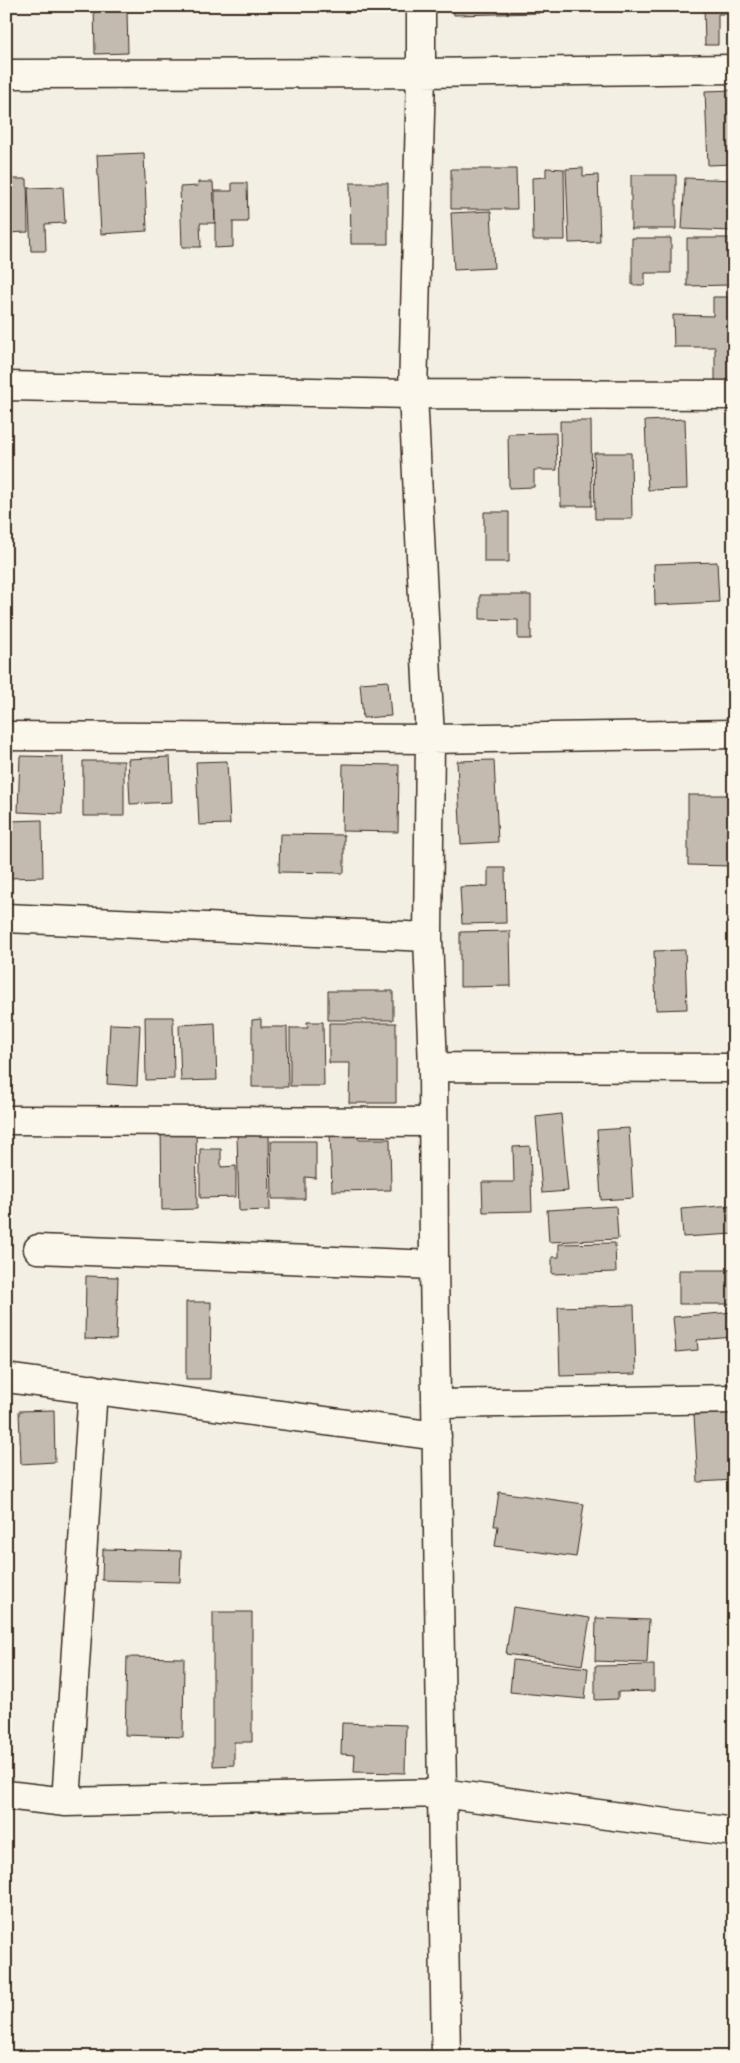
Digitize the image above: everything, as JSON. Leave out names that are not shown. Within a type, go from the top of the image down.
[{"type":"street","points":[[421,6],[413,394],[430,739],[428,937],[433,1067],[432,1122],[446,2057]]},
{"type":"street","points":[[6,74],[421,73],[734,69]]},
{"type":"street","points":[[6,386],[413,394],[734,395]]},
{"type":"street","points":[[6,736],[430,739],[734,734]]},
{"type":"street","points":[[6,918],[428,937]]},
{"type":"street","points":[[433,1067],[734,1068]]},
{"type":"street","points":[[11,1120],[432,1122]]},
{"type":"street","points":[[38,1249],[434,1265]]},
{"type":"street","points":[[6,1378],[437,1436]]},
{"type":"street","points":[[66,1802],[93,1389]]},
{"type":"street","points":[[437,1404],[734,1398]]},
{"type":"street","points":[[6,1795],[66,1802],[441,1794],[734,1832]]},
{"type":"building","points":[[94,6],[144,6],[145,9],[127,10],[128,53],[95,54]]},
{"type":"building","points":[[453,6],[539,6],[539,13],[454,15]]},
{"type":"building","points":[[704,6],[734,6],[734,14],[718,14],[718,45],[705,45]]},
{"type":"building","points":[[734,90],[734,164],[708,165],[705,91]]},
{"type":"building","points":[[144,153],[147,231],[101,234],[97,155]]},
{"type":"building","points":[[546,168],[564,169],[565,240],[533,240],[532,178],[546,177]]},
{"type":"building","points":[[583,168],[583,176],[598,175],[600,242],[569,243],[566,169]]},
{"type":"building","points":[[451,169],[516,169],[517,209],[451,209]]},
{"type":"building","points":[[631,175],[676,175],[676,229],[631,229]]},
{"type":"building","points":[[685,178],[734,180],[732,231],[682,229]]},
{"type":"building","points":[[6,179],[27,179],[28,232],[6,233]]},
{"type":"building","points":[[198,182],[213,182],[215,223],[200,223],[201,247],[182,247],[180,187],[198,186]]},
{"type":"building","points":[[232,183],[247,183],[248,222],[233,222],[233,247],[215,248],[215,191],[232,191]]},
{"type":"building","points":[[350,183],[388,183],[388,244],[351,244]]},
{"type":"building","points":[[63,187],[65,223],[45,224],[46,251],[31,251],[28,188]]},
{"type":"building","points":[[491,211],[494,268],[454,270],[451,213]]},
{"type":"building","points":[[632,238],[671,238],[671,273],[645,273],[645,285],[632,285]]},
{"type":"building","points":[[687,238],[729,238],[729,285],[687,286]]},
{"type":"building","points":[[713,297],[734,297],[734,381],[715,381],[715,347],[674,347],[673,315],[713,316]]},
{"type":"building","points":[[685,419],[687,489],[648,490],[645,421]]},
{"type":"building","points":[[560,421],[591,421],[592,506],[561,506]]},
{"type":"building","points":[[556,433],[557,470],[534,470],[534,487],[509,488],[508,434]]},
{"type":"building","points":[[594,453],[631,453],[632,519],[595,519]]},
{"type":"building","points":[[484,512],[509,512],[509,562],[484,562]]},
{"type":"building","points":[[717,562],[719,602],[655,605],[654,564]]},
{"type":"building","points":[[480,595],[531,595],[531,639],[518,639],[518,620],[480,619]]},
{"type":"building","points":[[388,681],[391,716],[363,718],[360,683]]},
{"type":"building","points":[[20,756],[63,757],[62,814],[18,812]]},
{"type":"building","points":[[170,757],[172,802],[130,804],[128,759]]},
{"type":"building","points":[[494,760],[498,842],[461,844],[457,761]]},
{"type":"building","points":[[83,761],[124,761],[124,816],[83,816]]},
{"type":"building","points":[[227,761],[230,824],[199,825],[196,762]]},
{"type":"building","points":[[343,764],[399,765],[398,832],[342,831]]},
{"type":"building","points":[[688,795],[732,795],[732,866],[688,865]]},
{"type":"building","points":[[42,820],[43,877],[9,878],[7,821]]},
{"type":"building","points":[[280,834],[344,835],[344,873],[279,872]]},
{"type":"building","points":[[488,868],[505,868],[506,923],[462,924],[460,887],[488,886]]},
{"type":"building","points":[[510,931],[511,986],[460,987],[460,932]]},
{"type":"building","points":[[685,950],[687,1009],[656,1010],[654,951]]},
{"type":"building","points":[[328,991],[393,991],[393,1020],[328,1020]]},
{"type":"building","points":[[145,1017],[173,1017],[174,1079],[146,1080]]},
{"type":"building","points":[[261,1019],[261,1027],[287,1027],[288,1087],[252,1087],[252,1020]]},
{"type":"building","points":[[307,1022],[323,1022],[324,1086],[290,1086],[290,1028],[308,1028]]},
{"type":"building","points":[[215,1023],[217,1080],[181,1081],[179,1025]]},
{"type":"building","points":[[329,1023],[396,1023],[396,1103],[349,1103],[350,1063],[329,1063]]},
{"type":"building","points":[[110,1024],[140,1025],[137,1086],[107,1084]]},
{"type":"building","points":[[561,1114],[568,1191],[542,1193],[536,1117]]},
{"type":"building","points":[[196,1122],[197,1209],[162,1210],[161,1123]]},
{"type":"building","points":[[629,1128],[633,1198],[601,1200],[597,1130]]},
{"type":"building","points":[[330,1131],[358,1131],[358,1139],[390,1139],[391,1190],[332,1191]]},
{"type":"building","points":[[269,1134],[270,1210],[239,1211],[237,1135]]},
{"type":"building","points":[[271,1141],[316,1141],[316,1178],[305,1177],[305,1199],[272,1199]]},
{"type":"building","points":[[530,1146],[532,1211],[483,1212],[482,1182],[514,1182],[513,1147]]},
{"type":"building","points":[[200,1149],[221,1149],[221,1167],[236,1166],[236,1197],[200,1198]]},
{"type":"building","points":[[734,1205],[734,1234],[683,1237],[681,1209]]},
{"type":"building","points":[[616,1206],[618,1239],[549,1242],[547,1210]]},
{"type":"building","points":[[615,1243],[616,1272],[552,1274],[552,1257],[559,1257],[559,1244]]},
{"type":"building","points":[[679,1270],[734,1270],[734,1304],[679,1304]]},
{"type":"building","points":[[86,1276],[118,1277],[116,1340],[85,1339]]},
{"type":"building","points":[[186,1302],[211,1302],[210,1379],[186,1379]]},
{"type":"building","points":[[634,1305],[636,1374],[560,1376],[558,1307]]},
{"type":"building","points":[[734,1312],[734,1337],[697,1340],[698,1350],[676,1352],[673,1317]]},
{"type":"building","points":[[54,1410],[55,1462],[21,1464],[19,1411]]},
{"type":"building","points":[[734,1413],[734,1480],[698,1482],[694,1415]]},
{"type":"building","points":[[499,1492],[584,1504],[576,1557],[495,1546],[498,1526],[494,1526]]},
{"type":"building","points":[[103,1549],[181,1551],[180,1582],[102,1580]]},
{"type":"building","points":[[513,1607],[590,1618],[582,1665],[506,1654]]},
{"type":"building","points":[[213,1612],[252,1612],[252,1742],[234,1742],[234,1765],[213,1766]]},
{"type":"building","points":[[596,1618],[649,1620],[647,1663],[595,1661]]},
{"type":"building","points":[[127,1657],[184,1658],[183,1737],[125,1735]]},
{"type":"building","points":[[513,1660],[588,1668],[585,1699],[510,1692]]},
{"type":"building","points":[[654,1665],[654,1691],[618,1692],[618,1699],[595,1700],[595,1666]]},
{"type":"building","points":[[342,1723],[406,1725],[405,1773],[354,1772],[355,1755],[341,1754]]}]
